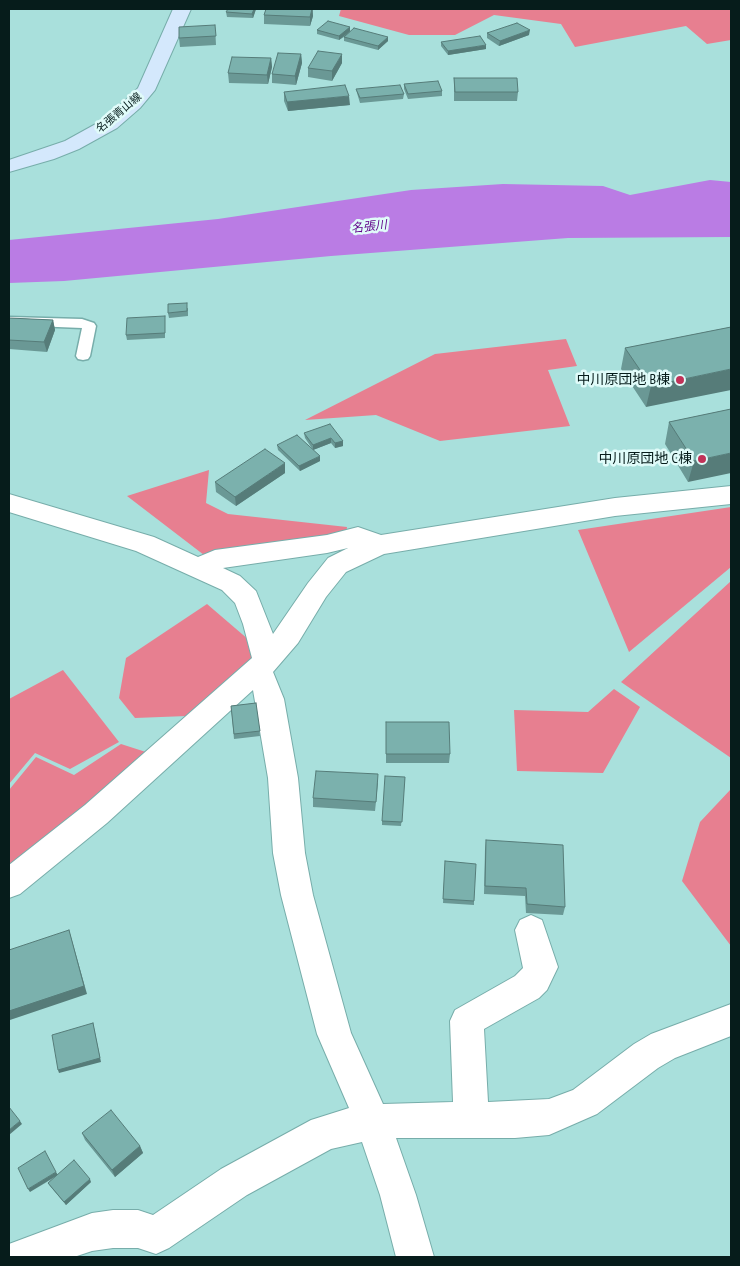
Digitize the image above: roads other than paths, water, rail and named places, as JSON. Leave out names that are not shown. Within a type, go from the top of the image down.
[{"type":"main road","name":"名張青山線","points":[[9,166],[72,146],[110,124],[133,104],[146,90],[182,9]]},
{"type":"street","points":[[9,884],[96,814],[263,666],[288,636],[317,590],[337,565],[361,552],[380,545],[615,507],[731,496]]},
{"type":"street","points":[[9,503],[145,544],[231,583],[246,598],[257,624],[266,685],[270,699],[283,778],[289,853],[297,895],[334,1034],[373,1122],[398,1195],[415,1257]]},
{"type":"street","points":[[197,568],[215,560],[327,544],[358,536],[380,545]]},
{"type":"street","points":[[472,1120],[467,1021],[527,987],[535,979],[541,967],[531,930]]},
{"type":"street","points":[[22,1257],[92,1232],[113,1229],[138,1229],[156,1235],[234,1182],[324,1133],[373,1122],[515,1120],[549,1117],[570,1110],[585,1102],[646,1056],[663,1046],[731,1020]]},
{"type":"lane","points":[[9,321],[82,323],[89,326],[83,356]]},
{"type":"water","name":"名張川","points":[[710,180],[731,182],[731,237],[568,238],[331,256],[64,281],[9,283],[9,240],[218,219],[411,190],[503,184],[603,186],[630,195]]},
{"type":"place","name":"中川原団地 B棟","points":[[680,380]]},
{"type":"place","name":"中川原団地 C棟","points":[[702,459]]}]
